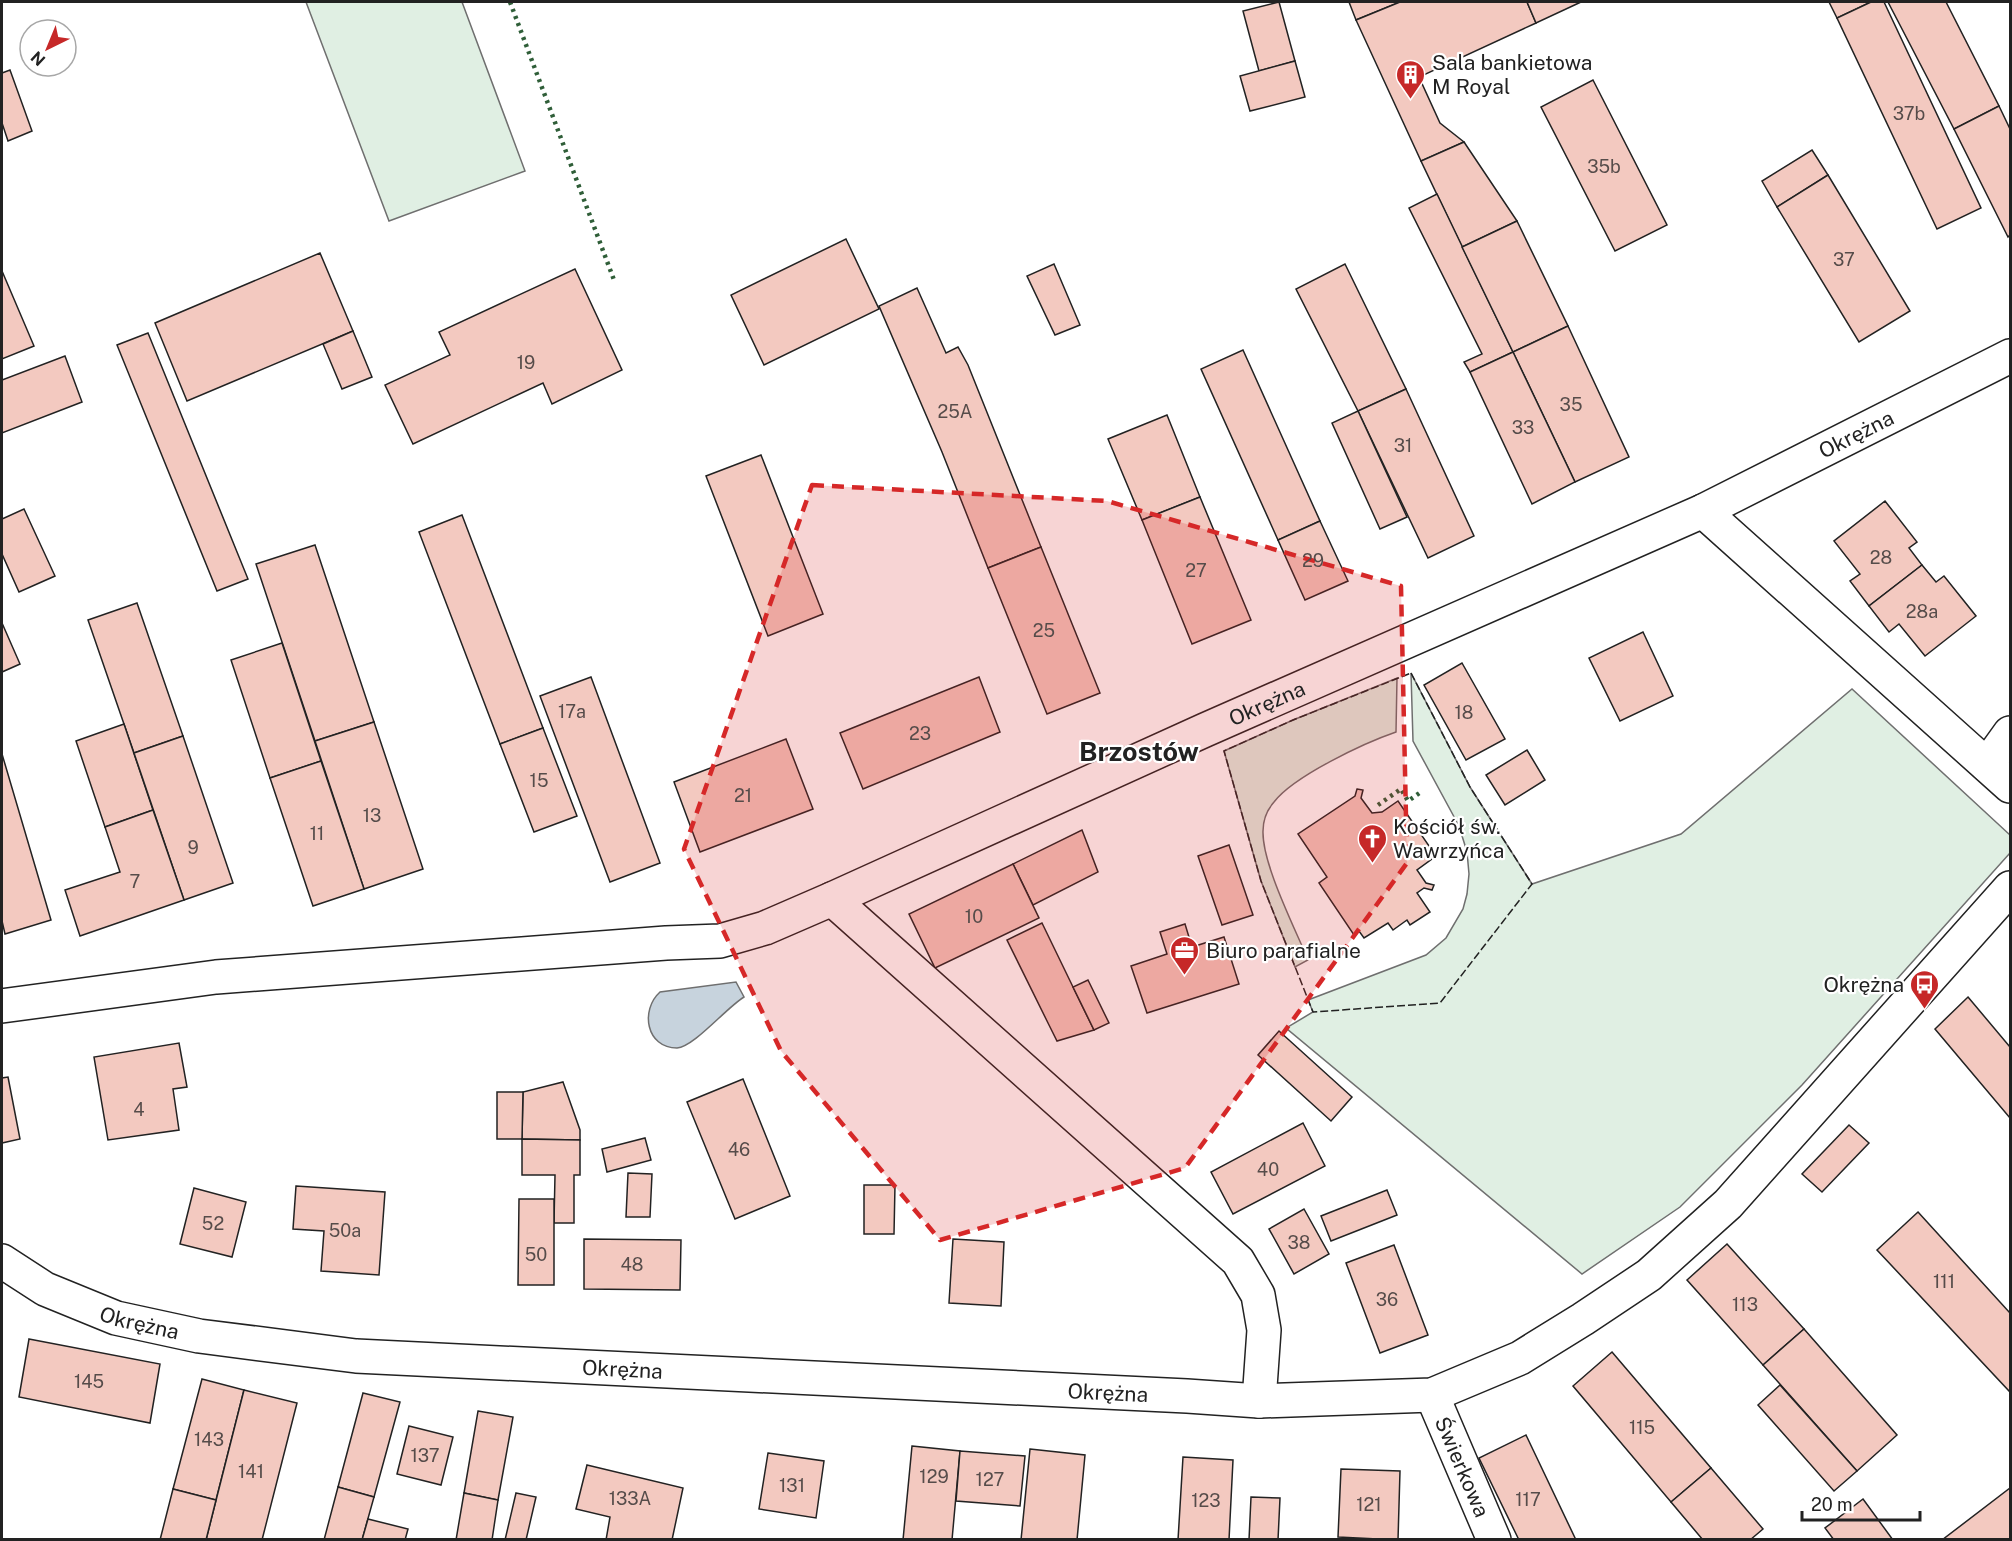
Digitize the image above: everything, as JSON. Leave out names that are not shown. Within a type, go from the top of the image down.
[{"type":"street","name":"Okrężna","points":[[2,1006],[216,976],[642,944],[720,941],[765,928],[1205,730],[1703,511],[2010,356]]},
{"type":"street","points":[[1703,511],[1999,776],[2010,733]]},
{"type":"street","name":"Okrężna","points":[[2,1261],[45,1289],[116,1318],[199,1336],[356,1356],[1140,1393],[1259,1401],[1432,1395],[1520,1358],[1649,1275],[1728,1204],[2010,888]]},
{"type":"street","points":[[832,899],[1238,1261],[1258,1295],[1264,1330],[1259,1401]]},
{"type":"street","name":"Świerkowa","points":[[1432,1395],[1494,1539]]},
{"type":"highlighted area","points":[[812,485],[1107,501],[1401,586],[1407,863],[1185,1168],[940,1240],[781,1051],[684,849]]},
{"type":"green space","points":[[306,2],[462,2],[525,171],[389,221]]},
{"type":"green space","points":[[1411,673],[1470,787],[1532,884],[1681,834],[1852,689],[2010,835],[2010,853],[1802,1085],[1680,1207],[1582,1274],[1286,1028],[1313,1012],[1308,1000],[1426,955],[1446,938],[1463,909],[1469,874],[1467,852],[1459,826],[1413,741]]},
{"type":"green space","points":[[1397,678],[1396,732],[1366,744],[1313,771],[1284,792],[1266,815],[1263,831],[1268,861],[1280,896],[1308,960],[1295,967],[1261,881],[1224,751]]},
{"type":"shaded area","points":[[736,982],[744,997],[692,1041],[677,1048],[658,1042],[653,1035],[648,1018],[650,1008],[660,992]]},
{"type":"building","points":[[1279,2],[1295,61],[1259,71],[1243,11]]},
{"type":"building","points":[[1349,2],[1400,2],[1356,20]]},
{"type":"building","name":"Sala bankietowa M Royal","points":[[1400,2],[1527,2],[1536,23],[1419,77],[1440,123],[1464,142],[1421,161],[1356,20]]},
{"type":"building","points":[[1527,2],[1581,2],[1536,23]]},
{"type":"building","points":[[1829,2],[1871,2],[1837,18]]},
{"type":"building","points":[[1871,2],[1884,2],[1981,208],[1937,229],[1837,18]]},
{"type":"building","points":[[1888,2],[1946,2],[1999,106],[1954,129]]},
{"type":"building","points":[[1295,61],[1305,97],[1250,111],[1240,76]]},
{"type":"building","points":[[10,70],[32,131],[8,141],[2,123],[2,73]]},
{"type":"building","points":[[1593,80],[1667,225],[1615,251],[1541,107]]},
{"type":"building","points":[[1999,106],[2010,129],[2010,235],[2008,237],[1954,129]]},
{"type":"building","points":[[1464,142],[1517,221],[1462,247],[1421,161]]},
{"type":"building","points":[[1812,150],[1828,175],[1777,207],[1762,181]]},
{"type":"building","points":[[1828,175],[1910,311],[1859,342],[1777,207]]},
{"type":"building","points":[[1437,194],[1513,352],[1470,372],[1464,362],[1482,354],[1409,208]]},
{"type":"building","points":[[1517,221],[1568,326],[1513,352],[1462,247]]},
{"type":"building","points":[[846,239],[879,309],[764,365],[731,295]]},
{"type":"building","points":[[320,253],[353,331],[187,401],[155,323]]},
{"type":"building","points":[[1054,264],[1080,325],[1055,335],[1027,276]]},
{"type":"building","points":[[1345,264],[1406,389],[1358,411],[1296,289]]},
{"type":"building","points":[[575,269],[622,370],[552,404],[543,383],[413,444],[385,385],[450,355],[439,332]]},
{"type":"building","points":[[2,271],[34,346],[2,359]]},
{"type":"building","points":[[917,288],[946,353],[958,347],[968,365],[1041,547],[988,568],[942,452],[879,306]]},
{"type":"building","points":[[1568,326],[1629,457],[1575,482],[1513,352]]},
{"type":"building","points":[[353,331],[372,377],[342,389],[323,344]]},
{"type":"building","points":[[148,333],[248,579],[217,591],[117,345]]},
{"type":"building","points":[[1243,350],[1320,521],[1278,540],[1201,369]]},
{"type":"building","points":[[1513,352],[1575,482],[1532,504],[1470,372]]},
{"type":"building","points":[[65,356],[82,402],[2,433],[2,380]]},
{"type":"building","points":[[1406,389],[1474,536],[1428,558],[1358,411]]},
{"type":"building","points":[[1358,411],[1407,517],[1380,529],[1332,423]]},
{"type":"building","points":[[1167,415],[1200,497],[1142,520],[1108,439]]},
{"type":"building","points":[[761,455],[823,614],[768,636],[706,476]]},
{"type":"building","points":[[1200,497],[1251,620],[1192,644],[1142,520]]},
{"type":"building","points":[[1885,501],[1917,542],[1909,548],[1922,565],[1869,606],[1850,581],[1860,574],[1834,541]]},
{"type":"building","points":[[24,509],[55,576],[19,592],[2,554],[2,519]]},
{"type":"building","points":[[462,515],[543,728],[500,744],[419,532]]},
{"type":"building","points":[[1320,521],[1348,581],[1305,600],[1278,540]]},
{"type":"building","points":[[315,545],[374,722],[315,741],[256,564]]},
{"type":"building","points":[[1041,547],[1100,693],[1047,714],[988,568]]},
{"type":"building","points":[[1922,565],[1936,582],[1944,576],[1976,616],[1925,656],[1899,624],[1889,632],[1869,606]]},
{"type":"building","points":[[137,603],[183,736],[134,753],[88,620]]},
{"type":"building","points":[[2,623],[20,664],[2,672]]},
{"type":"building","points":[[1643,632],[1673,696],[1620,721],[1589,658]]},
{"type":"building","points":[[282,643],[321,761],[270,778],[231,660]]},
{"type":"building","points":[[1462,663],[1505,739],[1466,760],[1424,685]]},
{"type":"building","points":[[591,677],[660,863],[610,882],[540,696]]},
{"type":"building","points":[[979,677],[1000,732],[863,789],[840,733]]},
{"type":"building","points":[[374,722],[423,869],[364,889],[315,741]]},
{"type":"building","points":[[124,724],[153,810],[105,827],[76,741]]},
{"type":"building","points":[[543,728],[577,816],[534,832],[500,744]]},
{"type":"building","points":[[183,736],[233,883],[184,900],[134,753]]},
{"type":"building","points":[[786,739],[813,809],[700,852],[674,782]]},
{"type":"building","points":[[1527,750],[1545,780],[1505,805],[1486,775]]},
{"type":"building","points":[[2,754],[51,920],[5,934],[2,921]]},
{"type":"building","points":[[321,761],[364,889],[313,906],[270,778]]},
{"type":"building","name":"Kościół św. Wawrzyńca","points":[[1357,789],[1363,790],[1361,798],[1372,813],[1382,812],[1398,801],[1436,856],[1417,870],[1426,883],[1434,885],[1432,890],[1424,888],[1417,893],[1430,912],[1410,925],[1407,920],[1393,930],[1388,923],[1364,938],[1359,931],[1354,935],[1319,883],[1327,877],[1298,834],[1355,796]]},
{"type":"building","points":[[153,810],[184,900],[80,936],[65,890],[120,872],[105,827]]},
{"type":"building","points":[[1082,830],[1098,872],[1033,905],[1013,864]]},
{"type":"building","points":[[1229,845],[1253,915],[1222,925],[1198,856]]},
{"type":"building","points":[[1013,864],[1039,918],[935,968],[909,914]]},
{"type":"building","points":[[1042,923],[1094,1030],[1057,1041],[1007,940]]},
{"type":"building","name":"Biuro parafialne","points":[[1185,924],[1192,947],[1224,937],[1239,984],[1147,1013],[1131,966],[1167,954],[1160,932]]},
{"type":"building","points":[[1088,980],[1109,1023],[1094,1030],[1073,987]]},
{"type":"building","points":[[1968,997],[2010,1047],[2010,1118],[1935,1029]]},
{"type":"building","points":[[1279,1031],[1352,1097],[1331,1121],[1258,1055]]},
{"type":"building","points":[[179,1043],[187,1087],[173,1089],[179,1130],[108,1140],[94,1057]]},
{"type":"building","points":[[8,1077],[20,1139],[2,1143],[2,1078]]},
{"type":"building","points":[[743,1079],[790,1196],[735,1219],[687,1102]]},
{"type":"building","points":[[563,1082],[580,1130],[580,1140],[522,1139],[523,1092]]},
{"type":"building","points":[[497,1092],[523,1092],[522,1139],[497,1139]]},
{"type":"building","points":[[1303,1123],[1325,1166],[1233,1214],[1211,1172]]},
{"type":"building","points":[[1849,1125],[1869,1143],[1822,1192],[1802,1174]]},
{"type":"building","points":[[645,1138],[651,1160],[607,1172],[602,1149]]},
{"type":"building","points":[[522,1139],[580,1140],[580,1175],[574,1175],[574,1223],[554,1223],[555,1175],[522,1175]]},
{"type":"building","points":[[628,1173],[652,1174],[650,1217],[626,1217]]},
{"type":"building","points":[[864,1185],[895,1185],[894,1234],[864,1234]]},
{"type":"building","points":[[296,1186],[385,1192],[379,1275],[321,1271],[324,1231],[293,1229]]},
{"type":"building","points":[[194,1188],[246,1202],[232,1257],[180,1244]]},
{"type":"building","points":[[1387,1190],[1397,1215],[1331,1241],[1321,1216]]},
{"type":"building","points":[[519,1199],[554,1199],[554,1285],[518,1285]]},
{"type":"building","points":[[1304,1209],[1329,1254],[1294,1274],[1269,1229]]},
{"type":"building","points":[[1918,1212],[2010,1313],[2010,1392],[1877,1250]]},
{"type":"building","points":[[584,1239],[681,1240],[680,1290],[584,1289]]},
{"type":"building","points":[[953,1239],[1004,1242],[1001,1306],[949,1303]]},
{"type":"building","points":[[1727,1244],[1804,1329],[1763,1365],[1687,1280]]},
{"type":"building","points":[[1394,1245],[1428,1335],[1380,1353],[1346,1263]]},
{"type":"building","points":[[1804,1329],[1897,1435],[1857,1471],[1763,1365]]},
{"type":"building","points":[[29,1339],[160,1364],[150,1423],[19,1397]]},
{"type":"building","points":[[1612,1352],[1711,1468],[1671,1502],[1573,1386]]},
{"type":"building","points":[[202,1379],[244,1390],[216,1500],[173,1489]]},
{"type":"building","points":[[1780,1385],[1857,1471],[1834,1491],[1758,1405]]},
{"type":"building","points":[[244,1390],[297,1403],[262,1540],[206,1540]]},
{"type":"building","points":[[363,1393],[400,1402],[374,1497],[338,1487]]},
{"type":"building","points":[[478,1411],[513,1417],[498,1500],[464,1493]]},
{"type":"building","points":[[409,1426],[453,1437],[441,1485],[397,1474]]},
{"type":"building","points":[[1526,1435],[1576,1540],[1519,1540],[1479,1458]]},
{"type":"building","points":[[912,1446],[960,1451],[952,1540],[903,1540]]},
{"type":"building","points":[[1030,1449],[1085,1455],[1077,1540],[1021,1540]]},
{"type":"building","points":[[960,1451],[1025,1456],[1020,1506],[956,1501]]},
{"type":"building","points":[[768,1453],[824,1461],[816,1518],[759,1509]]},
{"type":"building","points":[[1183,1457],[1233,1460],[1229,1540],[1178,1540]]},
{"type":"building","points":[[587,1465],[683,1488],[672,1540],[606,1540],[610,1517],[576,1509]]},
{"type":"building","points":[[1711,1468],[1763,1529],[1750,1540],[1703,1540],[1671,1502]]},
{"type":"building","points":[[1341,1469],[1400,1471],[1398,1540],[1338,1537]]},
{"type":"building","points":[[338,1487],[374,1497],[362,1540],[324,1540]]},
{"type":"building","points":[[2010,1488],[2010,1540],[1942,1540]]},
{"type":"building","points":[[173,1489],[216,1500],[206,1540],[160,1540]]},
{"type":"building","points":[[464,1493],[498,1500],[492,1540],[456,1540]]},
{"type":"building","points":[[516,1493],[536,1497],[526,1540],[505,1540]]},
{"type":"building","points":[[1251,1497],[1280,1498],[1278,1540],[1249,1540]]},
{"type":"building","points":[[1863,1499],[1893,1540],[1834,1540],[1825,1528]]},
{"type":"building","points":[[368,1519],[408,1529],[405,1540],[362,1540]]},
{"type":"hedge","points":[[510,2],[614,280]]},
{"type":"hedge","points":[[1378,805],[1401,789],[1408,801],[1421,792]]},
{"type":"fence","points":[[1411,673],[1470,787],[1532,884],[1440,1003],[1313,1012],[1261,881],[1224,751],[1293,720],[1411,673]]},
{"type":"place","name":"Sala bankietowa M Royal","points":[[1411,100]]},
{"type":"place","name":"Kościół św. Wawrzyńca","points":[[1372,864]]},
{"type":"place","name":"Biuro parafialne","points":[[1185,976]]},
{"type":"place","name":"Okrężna","points":[[1925,1010]]},
{"type":"district","name":"Brzostów","points":[[1139,751]]}]
